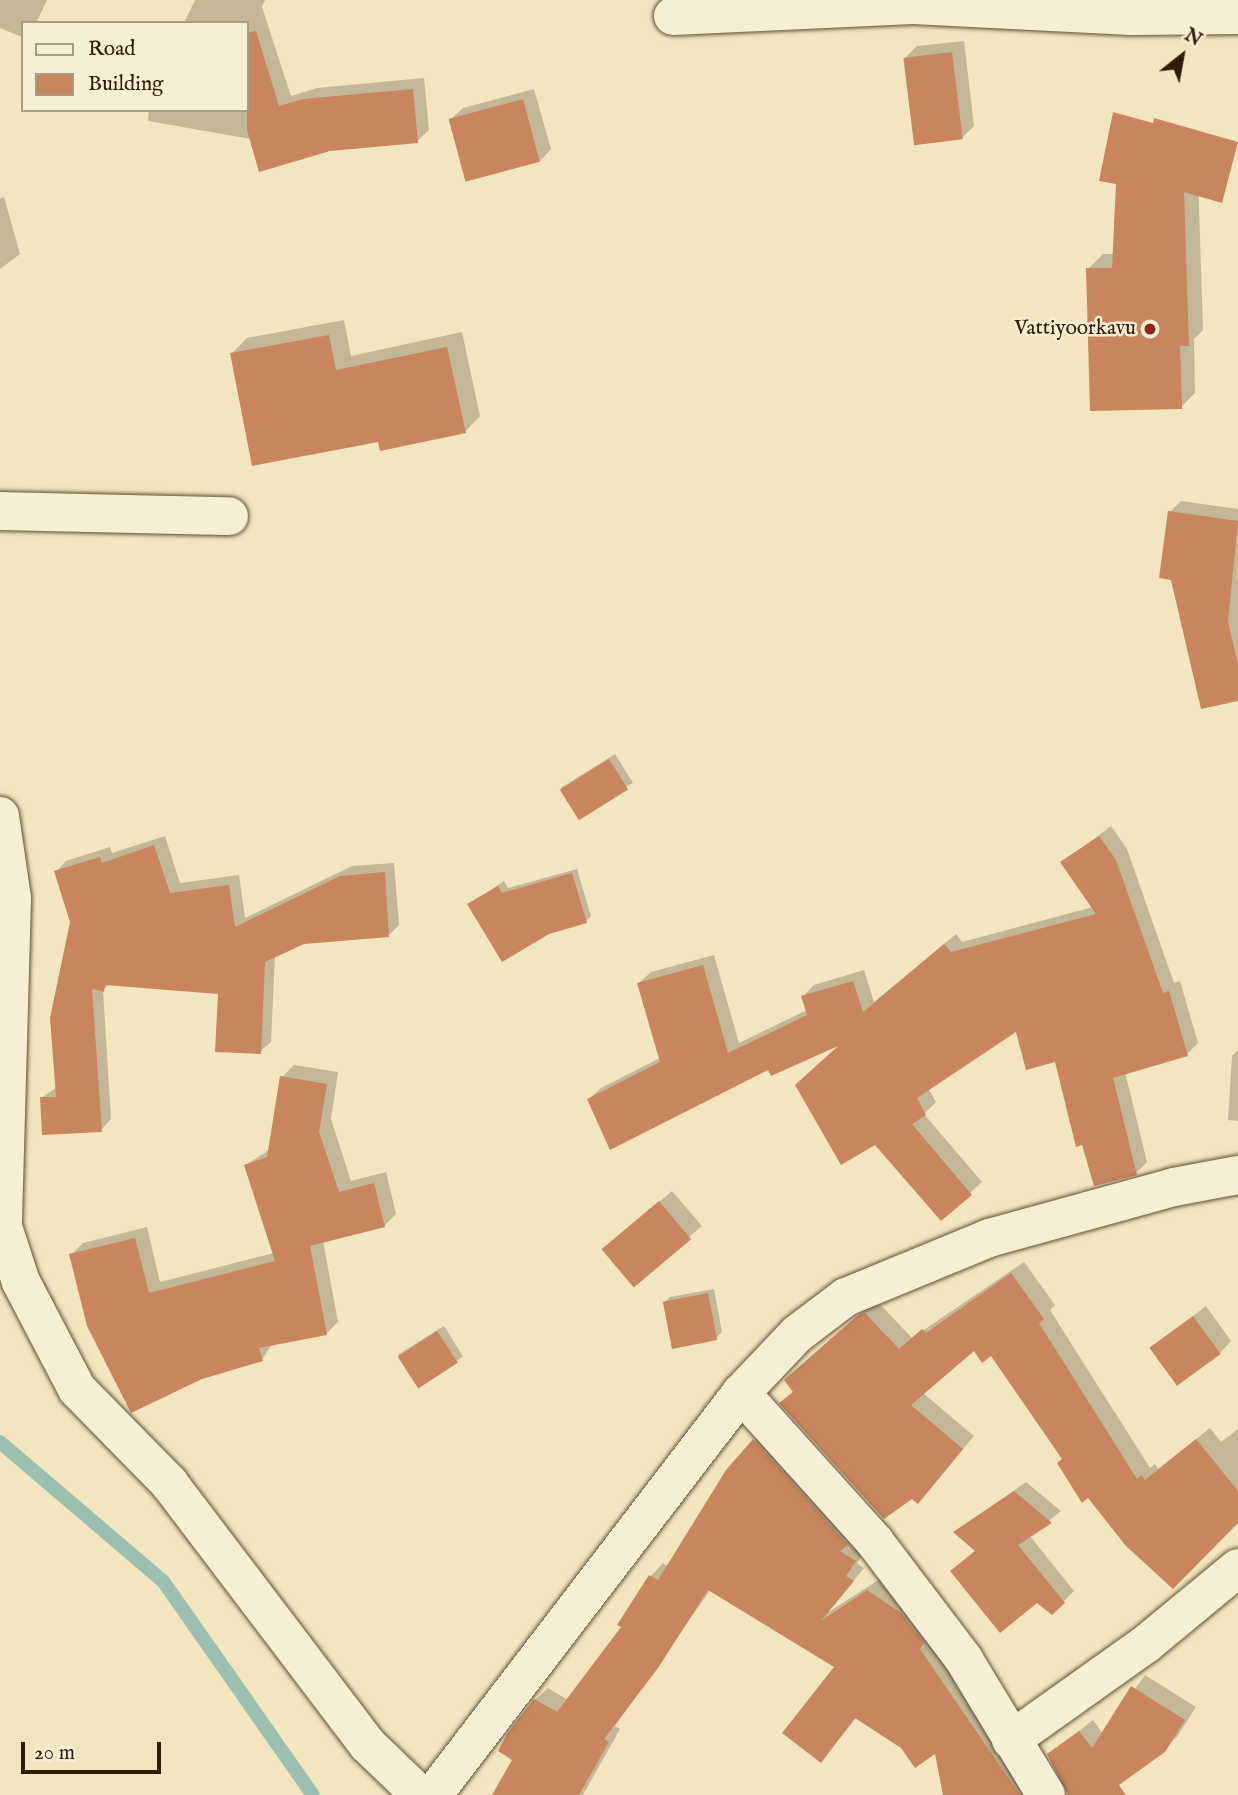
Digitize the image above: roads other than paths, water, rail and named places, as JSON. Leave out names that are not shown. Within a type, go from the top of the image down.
[{"type":"street","points":[[673,16],[914,5],[1131,8],[1238,15]]},
{"type":"street","points":[[0,511],[229,516]]},
{"type":"street","points":[[0,816],[12,898],[3,1227],[21,1282],[76,1390],[169,1483],[368,1745],[420,1795]]},
{"type":"street","points":[[433,1795],[741,1393],[797,1334],[846,1297],[989,1237],[1174,1187],[1238,1175]]},
{"type":"street","points":[[741,1393],[875,1542],[963,1658],[1046,1795]]},
{"type":"street","points":[[1011,1740],[1146,1644],[1238,1568]]},
{"type":"waterway","points":[[0,1442],[163,1581],[313,1795]]},
{"type":"place","name":"Vattiyoorkavu","points":[[1150,329]]}]
